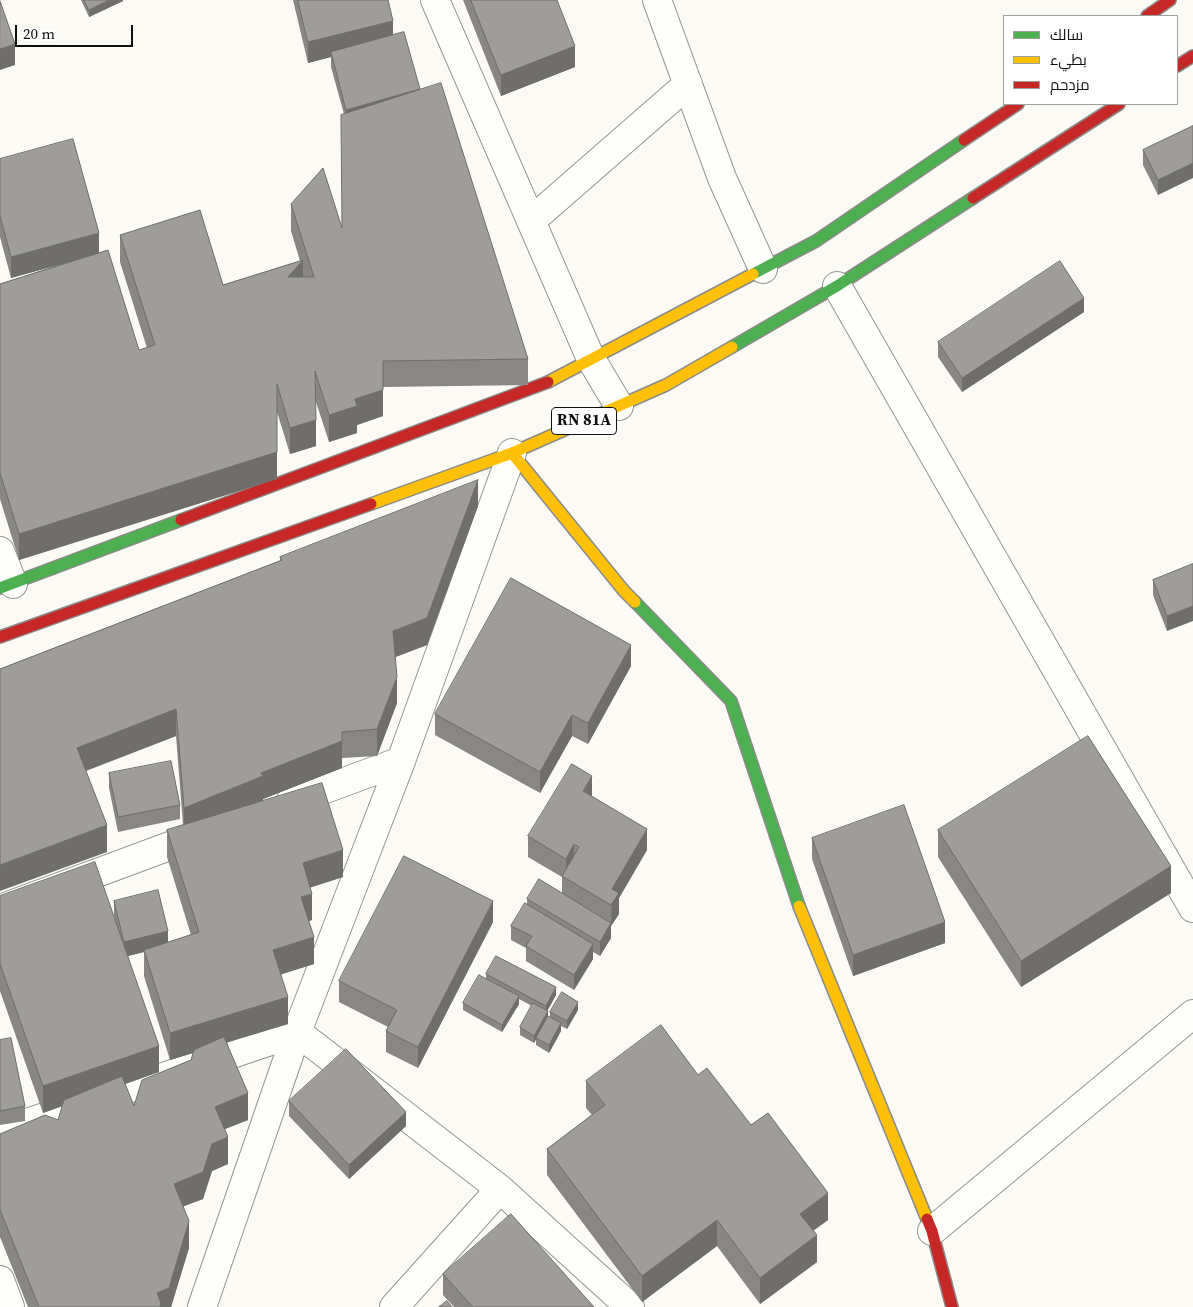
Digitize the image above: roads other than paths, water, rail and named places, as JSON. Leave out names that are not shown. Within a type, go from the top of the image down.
[{"type":"main road","points":[[1148,15],[1170,0]]},
{"type":"main road","points":[[1178,65],[1193,56]]},
{"type":"main road","name":"RN 81A","points":[[6,586],[545,383],[816,241],[1017,105]]},
{"type":"main road","name":"RN 81A","points":[[0,636],[512,453],[666,386],[837,286],[1117,105]]},
{"type":"main road","points":[[512,453],[624,591],[732,701],[797,902],[932,1231],[952,1307]]},
{"type":"street","points":[[435,0],[591,359],[619,406]]},
{"type":"street","points":[[657,0],[722,178],[763,269]]},
{"type":"street","points":[[531,220],[688,84]]},
{"type":"street","points":[[837,286],[1193,908]]},
{"type":"street","points":[[202,1307],[297,1032],[401,761],[512,453]]},
{"type":"street","points":[[0,550],[6,586]]},
{"type":"street","points":[[270,809],[401,761]]},
{"type":"street","points":[[0,909],[224,826]]},
{"type":"street","points":[[932,1231],[1193,1014]]},
{"type":"street","points":[[0,1132],[297,1032]]},
{"type":"street","points":[[297,1032],[500,1189],[630,1307]]},
{"type":"street","points":[[394,1307],[500,1189]]},
{"type":"street","points":[[0,1280],[10,1307]]}]
